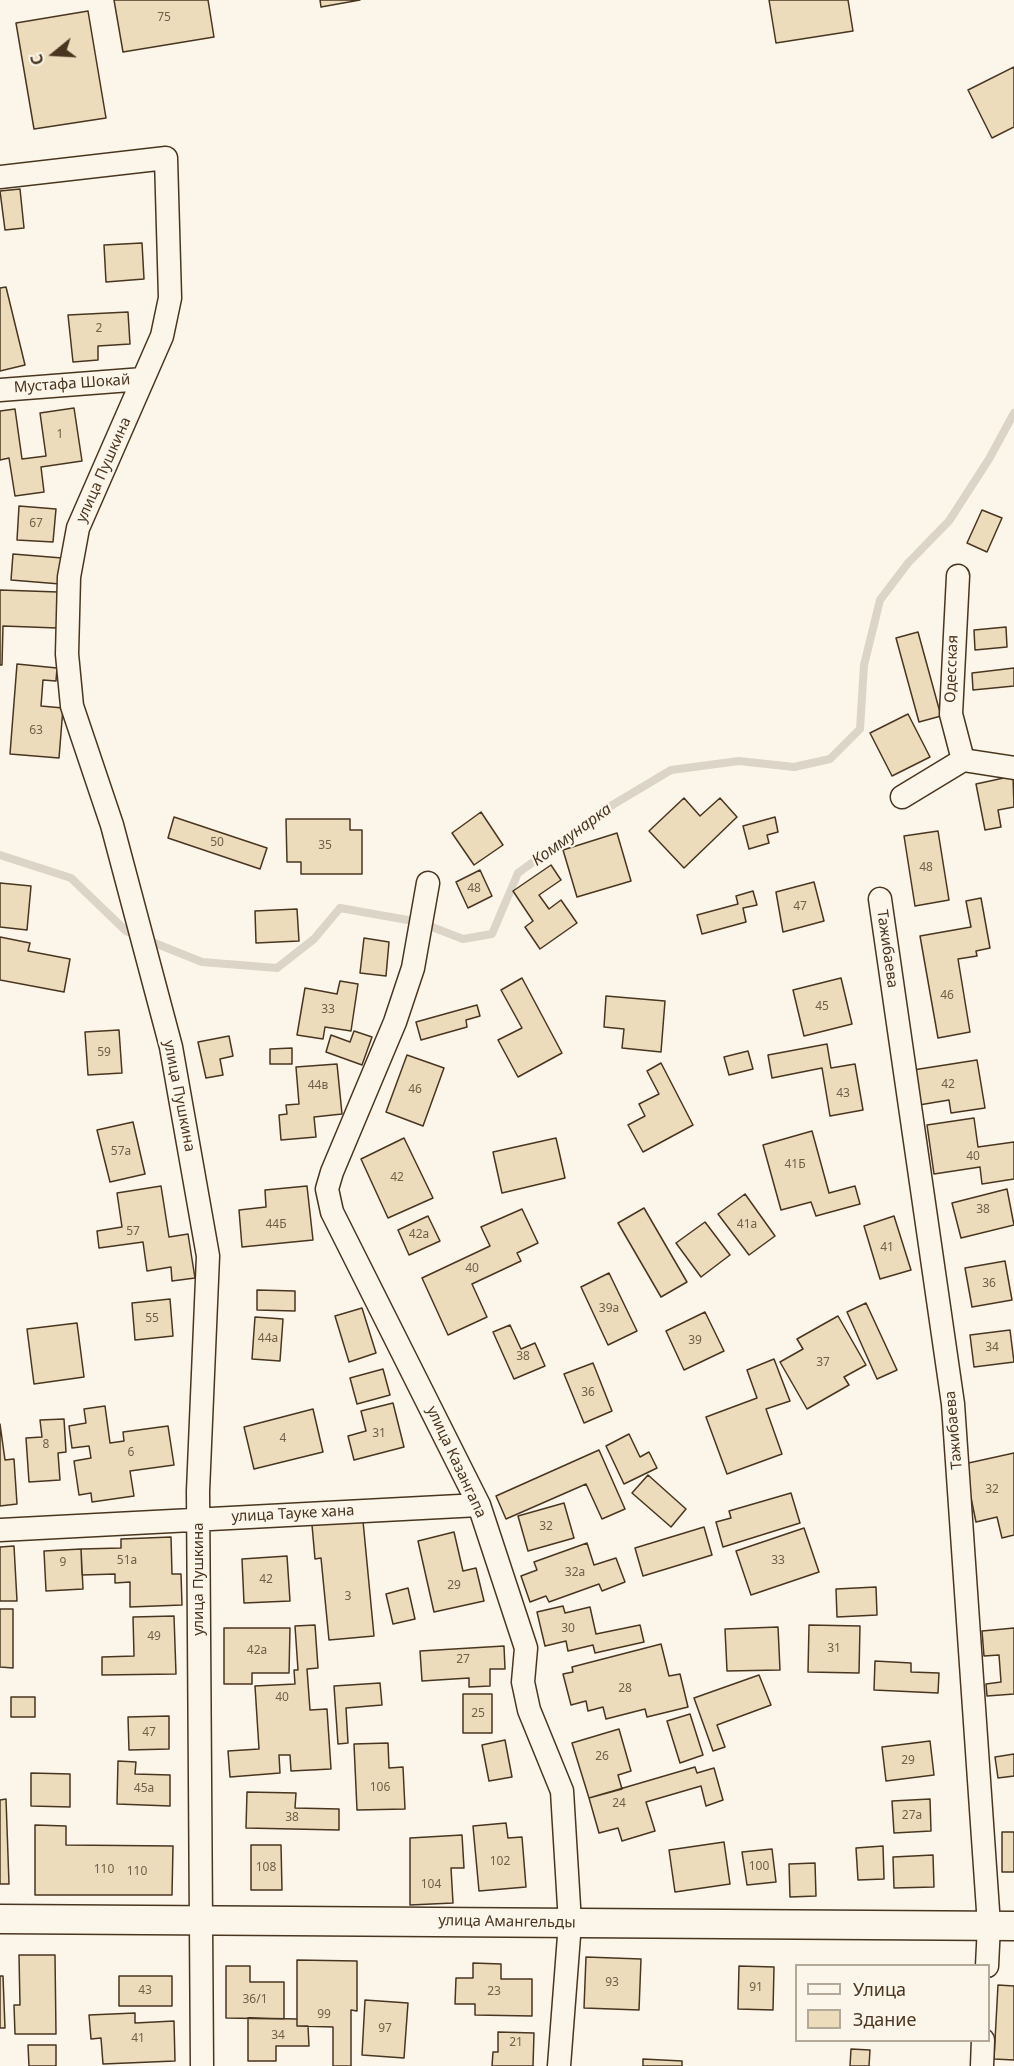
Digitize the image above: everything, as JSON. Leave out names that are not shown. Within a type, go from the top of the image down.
[{"type":"street","name":"улица Пушкина","points":[[0,177],[166,158],[170,298],[162,336],[78,528],[69,577],[67,654],[72,706],[112,825],[171,1047],[208,1256],[198,1518],[202,2066]]},
{"type":"street","name":"Мустафа Шокай","points":[[0,390],[143,379]]},
{"type":"street","name":"Одесская","points":[[958,576],[951,714],[963,759]]},
{"type":"street","points":[[902,797],[963,759],[1014,768]]},
{"type":"street","name":"улица Казангапа","points":[[428,883],[413,968],[395,1022],[327,1189],[336,1221],[479,1505],[526,1648],[523,1682],[529,1710],[562,1791],[570,1923],[559,2066]]},
{"type":"street","name":"Тажибаева","points":[[880,899],[954,1404],[1001,1926],[987,1964]]},
{"type":"street","name":"улица Тауке хана","points":[[0,1530],[479,1505]]},
{"type":"street","name":"улица Амангельды","points":[[0,1919],[1001,1926]]},
{"type":"street","points":[[982,2066],[983,2042]]},
{"type":"building","points":[[114,0],[208,0],[214,37],[123,52]]},
{"type":"building","points":[[320,0],[360,0],[321,7]]},
{"type":"building","points":[[769,0],[848,0],[853,31],[776,43]]},
{"type":"building","points":[[88,11],[106,118],[34,129],[16,23]]},
{"type":"building","points":[[1014,67],[1014,127],[992,138],[968,90]]},
{"type":"building","points":[[20,189],[24,228],[5,230],[0,191]]},
{"type":"building","points":[[142,243],[144,279],[106,282],[104,245]]},
{"type":"building","points":[[6,287],[25,365],[0,371],[0,288]]},
{"type":"building","points":[[128,312],[130,344],[98,346],[98,360],[73,362],[68,315]]},
{"type":"building","points":[[74,408],[82,461],[41,467],[44,492],[15,496],[9,458],[0,460],[0,411],[15,409],[22,459],[46,456],[40,413]]},
{"type":"building","points":[[19,506],[56,509],[53,542],[17,540]]},
{"type":"building","points":[[982,510],[1002,518],[987,552],[967,543]]},
{"type":"building","points":[[13,554],[62,558],[60,584],[11,580]]},
{"type":"building","points":[[0,590],[58,592],[57,628],[3,626],[2,665],[0,665]]},
{"type":"building","points":[[1006,627],[1007,647],[975,650],[974,630]]},
{"type":"building","points":[[918,632],[941,716],[919,722],[896,638]]},
{"type":"building","points":[[17,664],[57,668],[56,681],[43,680],[41,706],[63,708],[59,758],[10,754]]},
{"type":"building","points":[[1014,668],[1014,686],[973,690],[972,673]]},
{"type":"building","points":[[908,714],[930,757],[892,776],[870,733]]},
{"type":"building","points":[[1013,776],[1014,807],[998,810],[1001,827],[985,830],[976,784]]},
{"type":"building","points":[[684,798],[700,816],[720,798],[737,817],[684,868],[649,831]]},
{"type":"building","points":[[481,812],[503,845],[474,865],[452,833]]},
{"type":"building","points":[[174,817],[267,848],[260,869],[168,838]]},
{"type":"building","points":[[775,817],[778,832],[767,835],[769,843],[749,849],[743,826]]},
{"type":"building","points":[[286,819],[350,819],[350,830],[362,830],[362,874],[301,874],[301,862],[287,862]]},
{"type":"building","points":[[938,831],[949,900],[915,906],[904,836]]},
{"type":"building","points":[[617,833],[631,881],[577,897],[563,850]]},
{"type":"building","points":[[551,865],[561,880],[539,895],[549,909],[561,900],[577,923],[540,949],[525,927],[533,921],[513,891]]},
{"type":"building","points":[[480,870],[492,896],[468,908],[456,882]]},
{"type":"building","points":[[814,882],[824,921],[783,932],[776,892]]},
{"type":"building","points":[[0,883],[31,886],[27,930],[0,927]]},
{"type":"building","points":[[753,891],[757,905],[743,908],[746,922],[702,934],[697,915],[738,904],[736,896]]},
{"type":"building","points":[[981,898],[990,948],[976,951],[977,956],[958,959],[970,1032],[938,1038],[920,936],[971,927],[966,901]]},
{"type":"building","points":[[297,909],[299,941],[256,943],[255,911]]},
{"type":"building","points":[[0,937],[30,943],[28,951],[70,959],[64,992],[0,980]]},
{"type":"building","points":[[364,938],[389,942],[386,976],[360,973]]},
{"type":"building","points":[[522,978],[562,1053],[518,1077],[498,1040],[522,1028],[501,990]]},
{"type":"building","points":[[841,978],[852,1024],[804,1036],[793,990]]},
{"type":"building","points":[[340,981],[358,984],[351,1031],[325,1027],[323,1039],[297,1035],[305,988],[337,994]]},
{"type":"building","points":[[606,996],[665,1001],[661,1052],[622,1048],[624,1029],[604,1027]]},
{"type":"building","points":[[477,1005],[480,1016],[466,1020],[467,1027],[421,1040],[416,1022]]},
{"type":"building","points":[[119,1030],[122,1073],[88,1075],[85,1032]]},
{"type":"building","points":[[354,1031],[372,1037],[362,1065],[326,1052],[331,1035],[350,1042]]},
{"type":"building","points":[[229,1036],[233,1056],[220,1059],[223,1075],[206,1078],[198,1042]]},
{"type":"building","points":[[827,1044],[831,1068],[855,1064],[863,1110],[830,1116],[822,1068],[772,1078],[768,1055]]},
{"type":"building","points":[[292,1048],[292,1064],[270,1064],[270,1049]]},
{"type":"building","points":[[748,1051],[753,1069],[729,1075],[724,1057]]},
{"type":"building","points":[[407,1055],[444,1068],[423,1126],[386,1112]]},
{"type":"building","points":[[977,1060],[985,1108],[951,1113],[949,1100],[919,1105],[913,1070]]},
{"type":"building","points":[[661,1063],[693,1125],[643,1152],[628,1125],[645,1116],[639,1104],[659,1094],[647,1071]]},
{"type":"building","points":[[337,1064],[342,1114],[314,1117],[316,1137],[281,1140],[279,1115],[287,1114],[286,1105],[299,1104],[296,1067]]},
{"type":"building","points":[[974,1118],[978,1147],[1014,1142],[1014,1179],[982,1184],[980,1167],[934,1174],[927,1125]]},
{"type":"building","points":[[133,1122],[145,1174],[110,1182],[97,1130]]},
{"type":"building","points":[[812,1131],[829,1193],[855,1186],[860,1204],[816,1216],[811,1202],[781,1210],[763,1145]]},
{"type":"building","points":[[404,1138],[433,1198],[388,1218],[361,1159]]},
{"type":"building","points":[[556,1138],[565,1178],[502,1193],[493,1152]]},
{"type":"building","points":[[161,1186],[169,1237],[188,1234],[195,1278],[172,1281],[171,1267],[147,1271],[143,1242],[99,1248],[97,1231],[122,1227],[117,1193]]},
{"type":"building","points":[[307,1186],[313,1240],[242,1247],[239,1210],[266,1207],[265,1190]]},
{"type":"building","points":[[1007,1189],[1014,1225],[961,1238],[952,1203]]},
{"type":"building","points":[[745,1194],[775,1236],[749,1255],[718,1214]]},
{"type":"building","points":[[644,1208],[687,1282],[661,1297],[618,1223]]},
{"type":"building","points":[[522,1209],[538,1243],[517,1253],[521,1261],[472,1284],[487,1317],[448,1335],[422,1278],[490,1246],[481,1227]]},
{"type":"building","points":[[428,1216],[440,1241],[409,1255],[398,1230]]},
{"type":"building","points":[[894,1216],[911,1270],[880,1279],[864,1226]]},
{"type":"building","points":[[705,1222],[730,1255],[701,1277],[676,1243]]},
{"type":"building","points":[[1005,1261],[1012,1300],[972,1307],[965,1268]]},
{"type":"building","points":[[609,1273],[637,1331],[608,1345],[581,1287]]},
{"type":"building","points":[[257,1290],[295,1291],[295,1311],[257,1310]]},
{"type":"building","points":[[170,1299],[173,1336],[135,1340],[132,1303]]},
{"type":"building","points":[[866,1303],[897,1370],[877,1379],[847,1312]]},
{"type":"building","points":[[362,1308],[376,1353],[349,1362],[335,1316]]},
{"type":"building","points":[[705,1312],[724,1351],[684,1370],[666,1331]]},
{"type":"building","points":[[838,1316],[866,1365],[844,1377],[849,1385],[807,1409],[780,1362],[803,1349],[797,1339]]},
{"type":"building","points":[[255,1317],[283,1319],[280,1361],[252,1359]]},
{"type":"building","points":[[77,1323],[84,1377],[34,1384],[27,1329]]},
{"type":"building","points":[[510,1325],[521,1349],[535,1343],[545,1366],[514,1379],[493,1332]]},
{"type":"building","points":[[1010,1330],[1014,1362],[974,1367],[970,1335]]},
{"type":"building","points":[[774,1359],[790,1401],[766,1409],[782,1454],[727,1474],[706,1417],[757,1398],[747,1370]]},
{"type":"building","points":[[593,1363],[612,1411],[584,1423],[564,1374]]},
{"type":"building","points":[[383,1369],[390,1395],[357,1404],[350,1378]]},
{"type":"building","points":[[393,1403],[404,1447],[354,1460],[348,1436],[366,1431],[361,1411]]},
{"type":"building","points":[[105,1406],[110,1443],[124,1441],[123,1432],[168,1426],[174,1465],[130,1471],[134,1496],[92,1502],[91,1493],[79,1495],[74,1461],[91,1458],[89,1446],[72,1448],[69,1426],[86,1423],[84,1409]]},
{"type":"building","points":[[313,1409],[323,1452],[254,1469],[244,1427]]},
{"type":"building","points":[[64,1419],[66,1452],[58,1453],[60,1480],[29,1482],[26,1438],[42,1437],[40,1420]]},
{"type":"building","points":[[0,1424],[5,1460],[14,1459],[17,1504],[0,1506]]},
{"type":"building","points":[[629,1434],[640,1457],[649,1452],[657,1468],[624,1484],[606,1446]]},
{"type":"building","points":[[599,1450],[625,1509],[602,1519],[586,1484],[506,1519],[496,1496]]},
{"type":"building","points":[[1014,1453],[1014,1535],[1002,1538],[997,1517],[976,1522],[964,1464]]},
{"type":"building","points":[[648,1475],[686,1509],[671,1527],[632,1493]]},
{"type":"building","points":[[791,1493],[800,1523],[723,1547],[716,1522],[731,1518],[729,1511]]},
{"type":"building","points":[[564,1503],[574,1538],[528,1551],[518,1516]]},
{"type":"building","points":[[363,1521],[374,1636],[329,1640],[321,1558],[315,1559],[312,1525]]},
{"type":"building","points":[[704,1527],[712,1555],[643,1576],[635,1548]]},
{"type":"building","points":[[804,1528],[819,1572],[751,1595],[736,1551]]},
{"type":"building","points":[[454,1532],[463,1571],[476,1568],[484,1601],[434,1612],[418,1541]]},
{"type":"building","points":[[171,1537],[172,1574],[181,1574],[182,1605],[130,1607],[130,1582],[115,1583],[115,1574],[82,1575],[81,1549],[121,1548],[121,1539]]},
{"type":"building","points":[[587,1543],[594,1565],[616,1558],[625,1582],[602,1591],[599,1584],[549,1602],[546,1596],[530,1602],[521,1576],[537,1570],[534,1562]]},
{"type":"building","points":[[14,1546],[17,1601],[0,1601],[0,1547]]},
{"type":"building","points":[[81,1549],[83,1589],[46,1591],[44,1551]]},
{"type":"building","points":[[287,1556],[290,1601],[244,1603],[242,1559]]},
{"type":"building","points":[[876,1587],[877,1615],[837,1617],[836,1589]]},
{"type":"building","points":[[408,1588],[415,1619],[393,1624],[386,1594]]},
{"type":"building","points":[[563,1606],[565,1613],[590,1607],[596,1634],[640,1625],[644,1642],[595,1653],[593,1645],[568,1651],[566,1641],[545,1646],[537,1612]]},
{"type":"building","points":[[0,1609],[13,1609],[13,1668],[0,1667]]},
{"type":"building","points":[[174,1616],[176,1674],[102,1675],[102,1657],[134,1656],[133,1617]]},
{"type":"building","points":[[315,1625],[318,1668],[307,1669],[310,1710],[327,1709],[331,1769],[291,1771],[290,1755],[279,1755],[280,1773],[230,1777],[228,1751],[259,1749],[255,1686],[295,1684],[294,1670],[298,1670],[295,1626]]},
{"type":"building","points":[[809,1625],[860,1626],[859,1673],[808,1672]]},
{"type":"building","points":[[778,1627],[780,1670],[727,1671],[725,1629]]},
{"type":"building","points":[[224,1628],[290,1628],[289,1673],[252,1673],[252,1684],[224,1684]]},
{"type":"building","points":[[1014,1628],[1014,1694],[987,1696],[986,1684],[1001,1682],[999,1655],[984,1656],[982,1631]]},
{"type":"building","points":[[661,1644],[669,1676],[680,1674],[688,1707],[647,1717],[645,1709],[606,1719],[603,1707],[588,1711],[586,1701],[571,1705],[563,1674],[573,1672],[572,1667]]},
{"type":"building","points":[[504,1646],[505,1669],[490,1669],[490,1686],[469,1687],[469,1678],[422,1681],[420,1651]]},
{"type":"building","points":[[875,1661],[911,1663],[911,1672],[939,1673],[938,1693],[874,1690]]},
{"type":"building","points":[[759,1675],[771,1705],[717,1725],[725,1747],[713,1751],[694,1698]]},
{"type":"building","points":[[380,1683],[382,1705],[346,1708],[348,1743],[338,1744],[334,1686]]},
{"type":"building","points":[[463,1694],[492,1694],[492,1733],[463,1733]]},
{"type":"building","points":[[11,1697],[35,1697],[35,1717],[11,1717]]},
{"type":"building","points":[[690,1714],[703,1755],[680,1763],[667,1721]]},
{"type":"building","points":[[169,1716],[169,1749],[129,1750],[128,1717]]},
{"type":"building","points":[[619,1729],[631,1771],[618,1775],[622,1789],[589,1798],[572,1743]]},
{"type":"building","points":[[505,1740],[512,1777],[489,1781],[482,1745]]},
{"type":"building","points":[[930,1741],[934,1775],[886,1781],[882,1747]]},
{"type":"building","points":[[388,1743],[389,1768],[403,1767],[405,1809],[357,1810],[354,1744]]},
{"type":"building","points":[[1014,1754],[1014,1776],[998,1778],[995,1757]]},
{"type":"building","points":[[118,1761],[136,1762],[135,1774],[170,1775],[170,1806],[117,1804]]},
{"type":"building","points":[[695,1767],[697,1773],[714,1768],[723,1800],[706,1806],[701,1786],[646,1802],[655,1831],[622,1841],[618,1828],[599,1833],[589,1798]]},
{"type":"building","points":[[31,1773],[70,1774],[70,1807],[31,1806]]},
{"type":"building","points":[[247,1792],[296,1793],[295,1808],[339,1809],[339,1830],[246,1828]]},
{"type":"building","points":[[6,1799],[9,1884],[0,1884],[0,1800]]},
{"type":"building","points":[[930,1799],[931,1831],[894,1833],[892,1801]]},
{"type":"building","points":[[506,1823],[508,1838],[522,1837],[526,1887],[479,1891],[473,1826]]},
{"type":"building","points":[[35,1825],[66,1826],[66,1845],[173,1846],[172,1895],[35,1895]]},
{"type":"building","points":[[1002,1832],[1014,1832],[1014,1872],[1002,1872]]},
{"type":"building","points":[[462,1835],[464,1868],[451,1868],[453,1903],[410,1905],[410,1838]]},
{"type":"building","points":[[724,1842],[730,1884],[675,1892],[669,1850]]},
{"type":"building","points":[[251,1845],[281,1845],[282,1890],[251,1890]]},
{"type":"building","points":[[883,1846],[884,1879],[858,1880],[856,1848]]},
{"type":"building","points":[[772,1849],[776,1882],[747,1885],[742,1852]]},
{"type":"building","points":[[933,1855],[934,1887],[894,1888],[893,1857]]},
{"type":"building","points":[[815,1863],[816,1896],[790,1897],[789,1864]]},
{"type":"building","points":[[19,1955],[55,1955],[56,2034],[15,2034],[14,2005],[20,2005]]},
{"type":"building","points":[[586,1957],[641,1959],[639,2010],[584,2008]]},
{"type":"building","points":[[297,1960],[357,1961],[357,2011],[351,2010],[351,2066],[333,2066],[333,2027],[297,2026]]},
{"type":"building","points":[[473,1963],[501,1964],[501,1979],[532,1979],[532,2016],[475,2015],[475,2004],[455,2004],[456,1978],[473,1978]]},
{"type":"building","points":[[226,1966],[250,1966],[250,1982],[284,1982],[284,2019],[226,2018]]},
{"type":"building","points":[[739,1966],[774,1967],[773,2010],[738,2009]]},
{"type":"building","points":[[0,1976],[3,1976],[5,2028],[0,2028]]},
{"type":"building","points":[[119,1976],[172,1976],[172,2006],[119,2006]]},
{"type":"building","points":[[998,1985],[1014,1986],[1014,2060],[994,2059]]},
{"type":"building","points":[[365,2000],[408,2003],[404,2058],[362,2055]]},
{"type":"building","points":[[135,2013],[135,2023],[174,2021],[175,2061],[103,2064],[101,2038],[91,2039],[89,2015]]},
{"type":"building","points":[[248,2018],[297,2019],[297,2026],[308,2026],[309,2046],[276,2046],[276,2061],[248,2061]]},
{"type":"building","points":[[498,2032],[534,2033],[533,2066],[492,2066],[493,2052],[498,2052]]},
{"type":"building","points":[[28,2045],[56,2045],[56,2066],[29,2066]]},
{"type":"building","points":[[851,2049],[870,2050],[869,2066],[850,2066]]},
{"type":"building","points":[[643,2059],[682,2061],[682,2066],[643,2066]]},
{"type":"waterway","name":"Коммунарка","points":[[147,940],[202,962],[277,968],[314,939],[340,908],[419,922],[463,939],[492,934],[518,873],[609,807],[671,770],[739,761],[794,767],[830,759],[860,729],[864,665],[880,600],[908,563],[949,521],[989,459],[1014,413]]},
{"type":"waterway","name":"Коммунарка","points":[[0,855],[71,878],[126,931],[136,935]]}]
